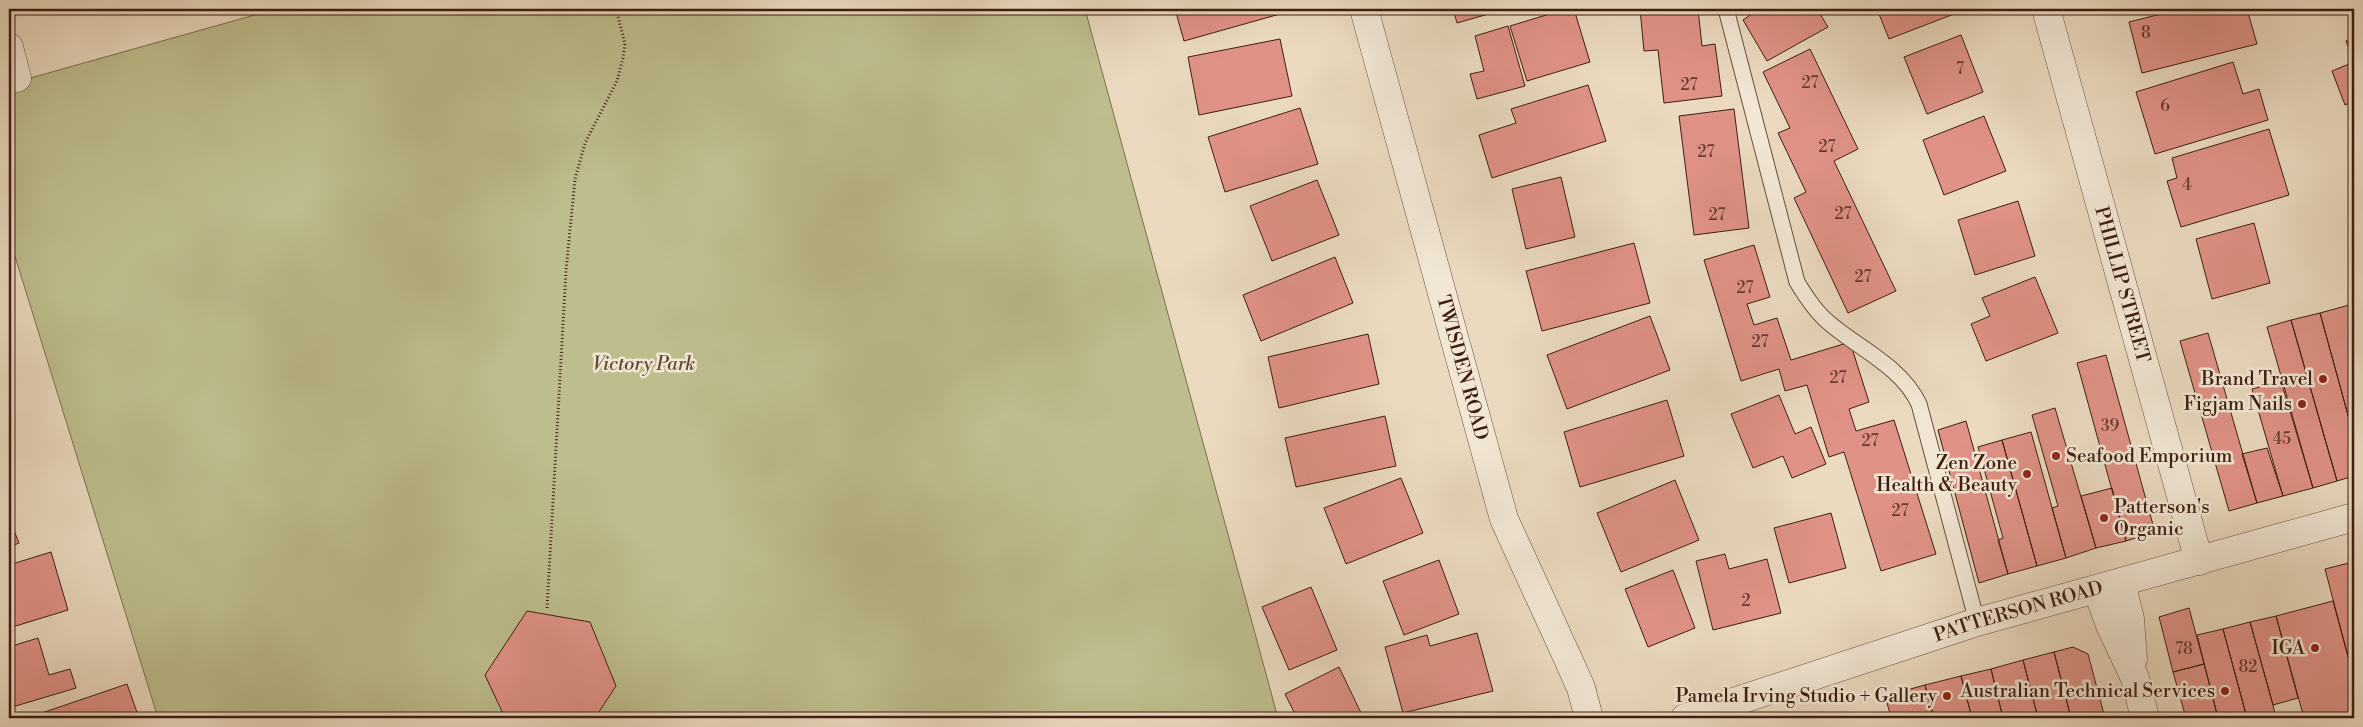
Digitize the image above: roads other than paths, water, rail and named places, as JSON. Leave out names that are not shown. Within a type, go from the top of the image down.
[{"type":"street","name":"TWISDEN ROAD","points":[[1364,9],[1504,519],[1570,661],[1590,718]]},
{"type":"street","name":"PHILLIP STREET","points":[[2046,9],[2199,561]]},
{"type":"street","points":[[9,47],[17,78]]},
{"type":"street","name":"PATTERSON ROAD","points":[[1685,718],[1977,622],[2354,517]]},
{"type":"street","points":[[2109,586],[2110,625],[2135,678],[2145,718]]},
{"type":"lane","points":[[1726,9],[1797,282],[1809,302],[1828,322],[1894,371],[1912,388],[1919,404],[1977,622]]},
{"type":"place","name":"Brand Travel","points":[[2323,379]]},
{"type":"place","name":"Figjam Nails","points":[[2302,404]]},
{"type":"place","name":"Seafood Emporium","points":[[2056,456]]},
{"type":"place","name":"Zen Zone Health & Beauty","points":[[2027,474]]},
{"type":"place","name":"Patterson's Organic","points":[[2104,518]]},
{"type":"place","name":"IGA","points":[[2315,648]]},
{"type":"place","name":"Australian Technical Services","points":[[2225,691]]},
{"type":"place","name":"Pamela Irving Studio + Gallery","points":[[1947,696]]},
{"type":"park label","name":"Victory Park","points":[[644,364]]}]
